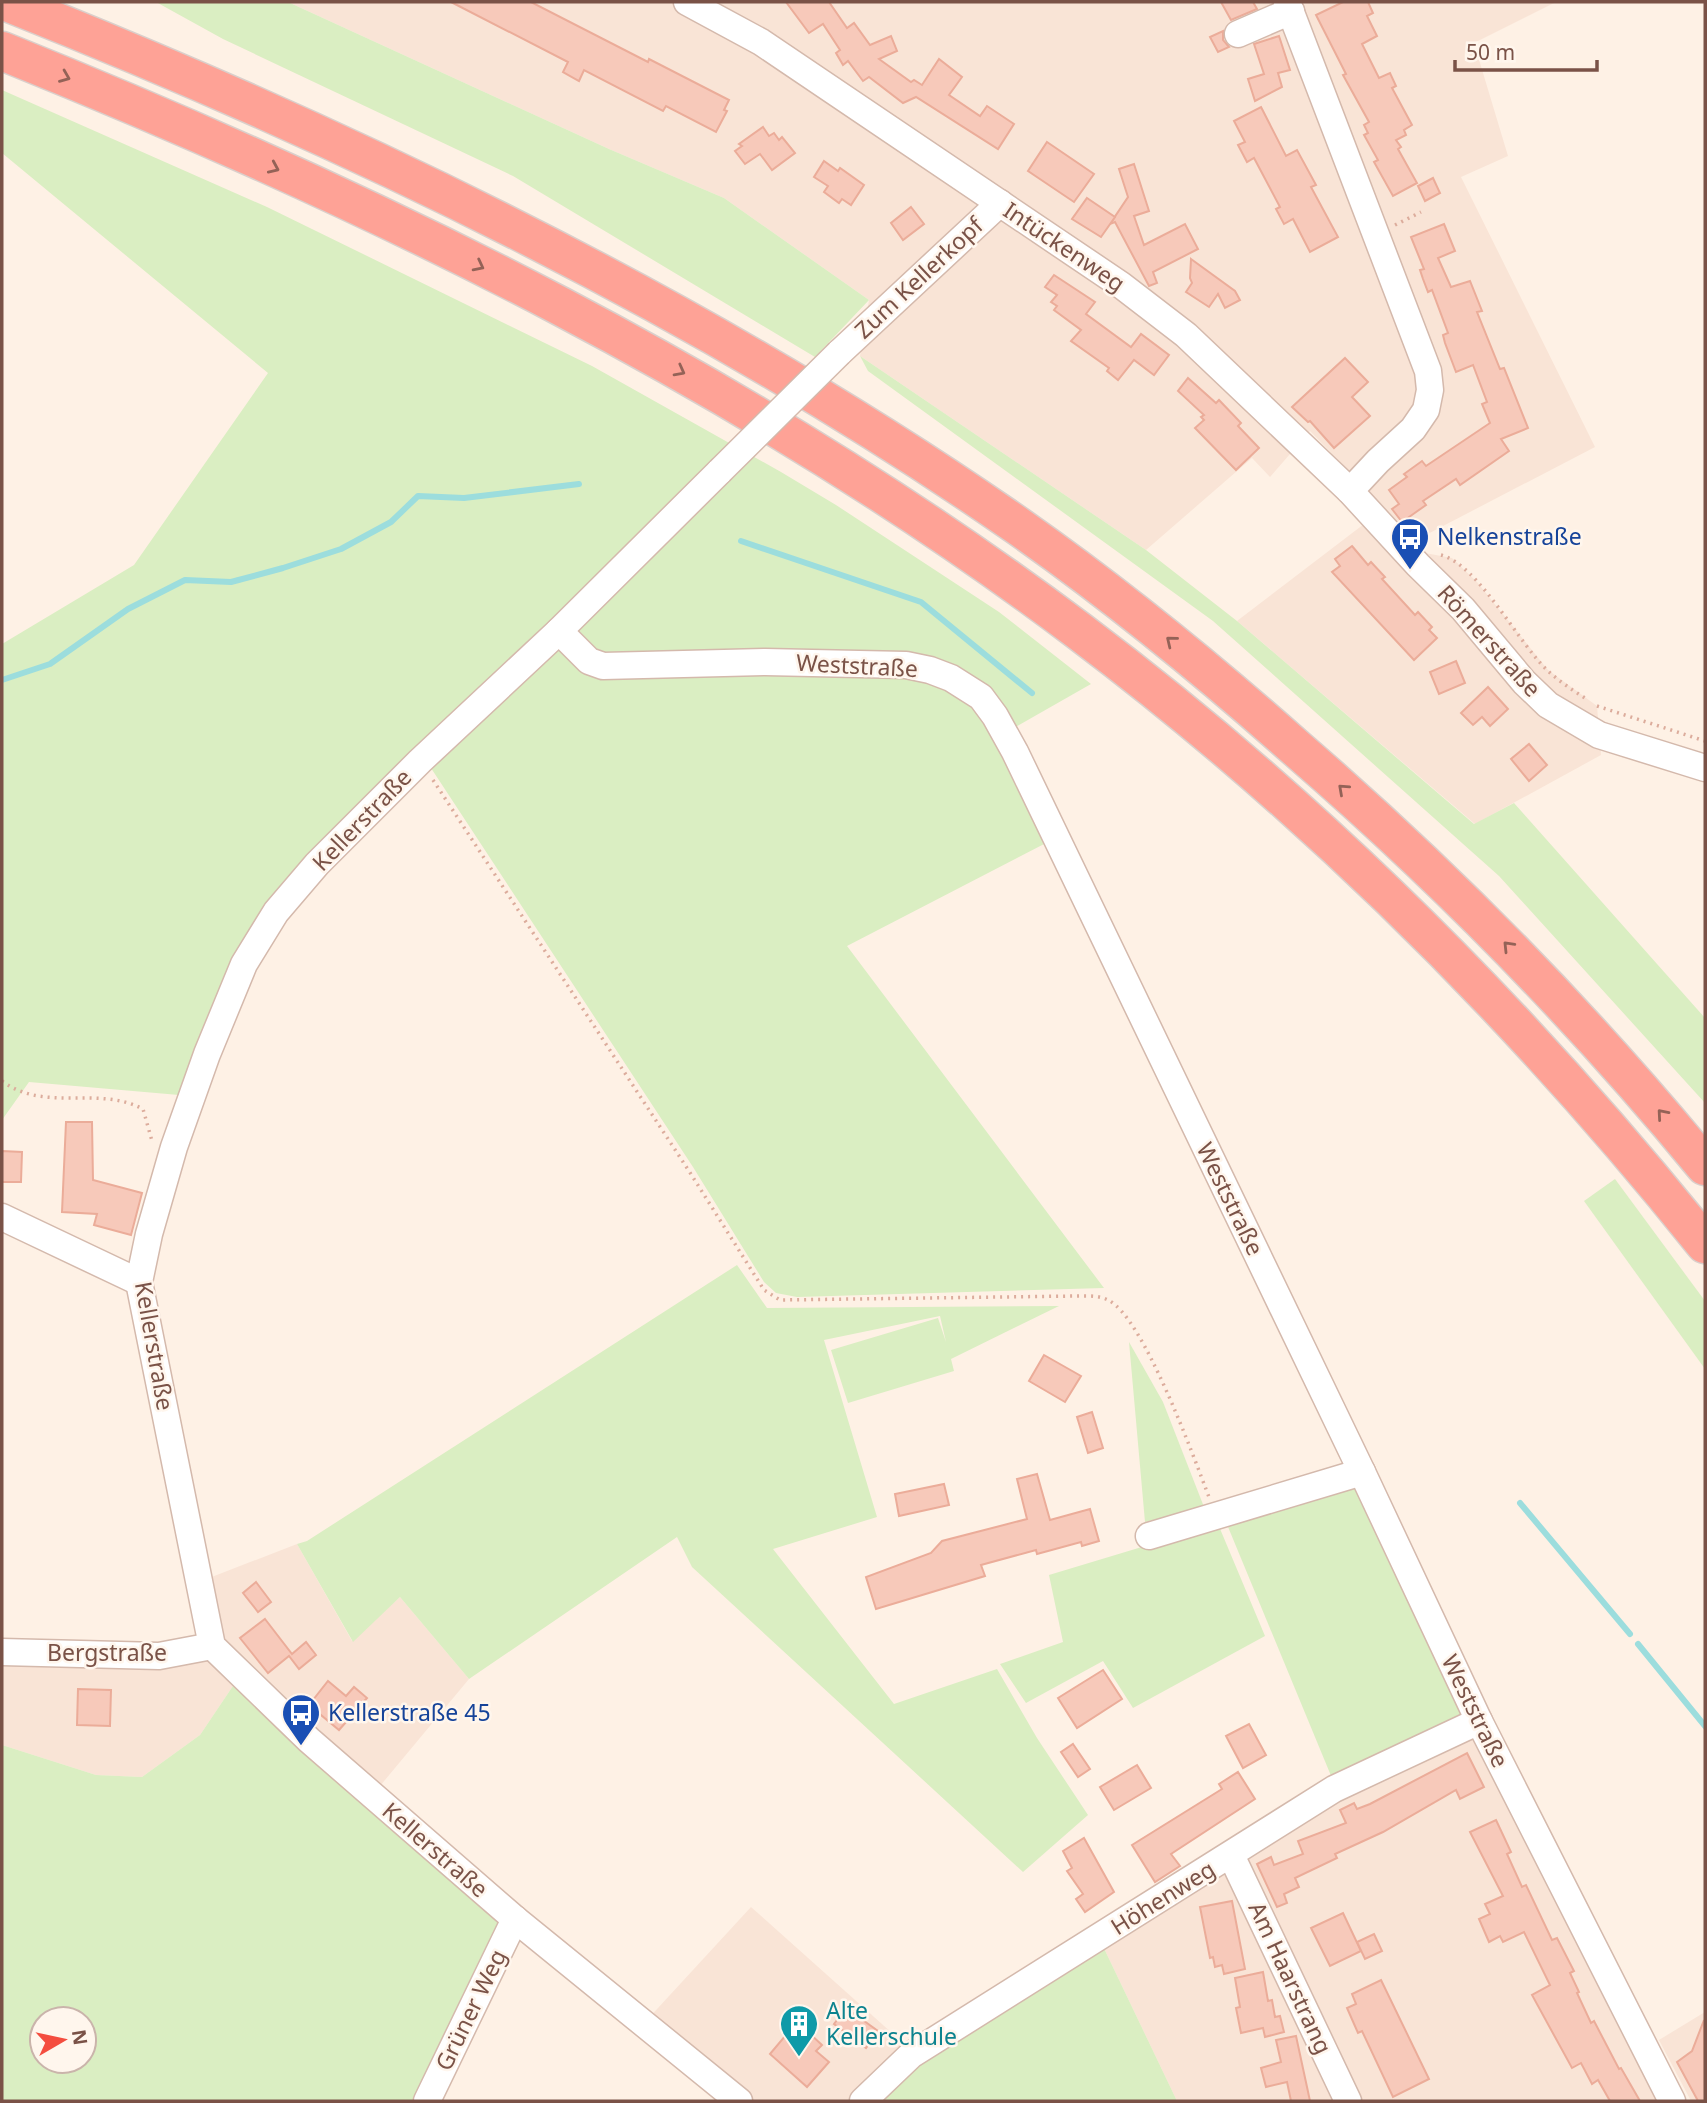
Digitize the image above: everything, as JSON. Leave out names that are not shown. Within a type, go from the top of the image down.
[{"type":"highway","points":[[7,2],[142,55],[424,183],[567,257],[708,333],[814,396],[904,450],[1019,527],[1213,675],[1340,786],[1451,889],[1559,998],[1705,1166]]},
{"type":"highway","points":[[2,51],[124,101],[404,227],[550,302],[687,375],[790,435],[991,567],[1082,633],[1175,706],[1328,837],[1528,1038],[1636,1157],[1705,1244]]},
{"type":"street","name":"Intückenweg","points":[[687,2],[761,42],[1121,285],[1186,335],[1350,491],[1407,553]]},
{"type":"street","points":[[1238,34],[1289,7],[1428,371],[1430,390],[1426,410],[1413,429],[1350,491]]},
{"type":"street","name":"Zum Kellerkopf","points":[[720,471],[839,353],[1000,203]]},
{"type":"street","name":"Kellerstraße","points":[[720,471],[559,631],[420,761],[276,912],[244,964],[207,1054],[174,1147],[149,1234],[139,1282],[212,1646],[309,1740],[515,1919],[739,2101]]},
{"type":"street","name":"Römerstraße","points":[[1407,553],[1463,609],[1524,682],[1548,705],[1599,735],[1705,768]]},
{"type":"street","name":"Weststraße","points":[[559,631],[589,660],[603,666],[765,662],[906,665],[951,678],[981,697],[1015,752],[1479,1721],[1672,2101]]},
{"type":"street","points":[[2,1217],[139,1282]]},
{"type":"street","points":[[1149,1536],[1362,1472]]},
{"type":"street","name":"Bergstraße","points":[[2,1652],[159,1656],[212,1646]]},
{"type":"street","name":"Höhenweg","points":[[863,2101],[911,2055],[1334,1789],[1479,1721]]},
{"type":"street","name":"Am Haarstrang","points":[[1231,1855],[1348,2101]]},
{"type":"street","name":"Grüner Weg","points":[[427,2101],[515,1919]]},
{"type":"path","points":[[1377,234],[1421,212]]},
{"type":"path","points":[[1407,553],[1452,558],[1477,582],[1548,670],[1597,706],[1705,741]]},
{"type":"path","points":[[420,761],[764,1290],[780,1300],[1094,1296],[1109,1300],[1120,1310],[1157,1370],[1216,1515]]},
{"type":"path","points":[[2,1082],[16,1092],[37,1097],[126,1100],[143,1109],[153,1147]]},
{"type":"shaded area","points":[[288,2],[1556,2],[1474,43],[1508,156],[1461,177],[1595,447],[1418,539],[1419,547],[1425,553],[1452,558],[1477,582],[1548,670],[1597,706],[1601,755],[1475,824],[1237,621],[1385,508],[1310,431],[1270,477],[1252,458],[1146,550],[860,356],[869,300],[724,198],[609,149]]},
{"type":"shaded area","points":[[297,1544],[352,1641],[400,1597],[469,1679],[375,1792],[217,1643],[204,1580]]},
{"type":"shaded area","points":[[212,1653],[237,1680],[200,1735],[142,1777],[96,1775],[2,1745],[2,1658]]},
{"type":"shaded area","points":[[1474,1730],[1674,2101],[1358,2101],[1238,1858],[1337,1794]]},
{"type":"shaded area","points":[[1230,1862],[1343,2101],[1177,2101],[1100,1940]]},
{"type":"shaded area","points":[[751,1907],[911,2050],[857,2101],[747,2101],[646,2021]]},
{"type":"shaded area","points":[[1705,2012],[1705,2101],[1691,2101],[1659,2040]]},
{"type":"green space","points":[[156,2],[288,2],[609,149],[724,198],[869,300],[815,357],[513,176],[223,39]]},
{"type":"green space","points":[[2,90],[267,207],[592,366],[836,505],[999,612],[1091,684],[1012,729],[950,669],[606,662],[558,624],[312,855],[261,911],[237,957],[179,1095],[29,1082],[2,1120],[2,644],[134,565],[268,373],[2,153]]},
{"type":"green space","points":[[860,356],[1146,550],[1237,621],[1474,824],[1514,803],[1705,1018],[1705,1103],[1499,876],[1213,621],[868,371]]},
{"type":"green space","points":[[560,637],[593,671],[906,672],[975,702],[1048,842],[847,946],[1104,1288],[797,1297],[776,1293],[764,1282],[693,1167],[429,765]]},
{"type":"green space","points":[[1615,1179],[1705,1301],[1705,1369],[1584,1201]]},
{"type":"green space","points":[[737,1265],[767,1308],[1059,1306],[951,1359],[954,1371],[848,1403],[831,1350],[938,1318],[946,1342],[940,1316],[824,1340],[877,1517],[773,1549],[894,1704],[997,1669],[1037,1738],[1088,1815],[1023,1872],[692,1567],[677,1537],[469,1679],[400,1597],[353,1642],[297,1544],[307,1541]]},
{"type":"green space","points":[[1129,1342],[1163,1402],[1204,1507],[1145,1522]]},
{"type":"green space","points":[[1360,1485],[1470,1719],[1334,1783],[1226,1522]]},
{"type":"green space","points":[[1218,1524],[1265,1636],[1133,1708],[1103,1661],[1026,1703],[1000,1664],[1063,1642],[1049,1575]]},
{"type":"green space","points":[[237,1680],[509,1922],[422,2101],[2,2101],[2,1745],[96,1775],[142,1777],[200,1735]]},
{"type":"green space","points":[[1100,1940],[1177,2101],[870,2101],[915,2057]]},
{"type":"building","points":[[451,2],[531,2],[729,100],[724,110],[727,111],[716,132],[666,106],[663,111],[584,70],[579,81],[563,72],[568,62]]},
{"type":"building","points":[[786,2],[829,2],[847,28],[854,23],[870,45],[891,36],[897,51],[879,59],[911,82],[914,80],[922,85],[939,59],[962,77],[949,95],[980,116],[987,106],[1014,124],[998,149],[916,97],[903,103],[869,77],[863,81],[848,61],[843,65],[836,53],[840,50],[823,24],[809,33]]},
{"type":"building","points":[[1221,2],[1253,2],[1257,9],[1231,20]]},
{"type":"building","points":[[1343,2],[1368,2],[1373,13],[1367,16],[1377,36],[1362,44],[1379,78],[1390,73],[1396,86],[1392,88],[1412,125],[1404,130],[1406,135],[1396,140],[1401,147],[1398,149],[1417,183],[1393,196],[1374,162],[1378,160],[1364,135],[1368,133],[1364,125],[1369,122],[1343,75],[1346,74],[1316,15]]},
{"type":"building","points":[[1223,31],[1223,40],[1229,47],[1218,52],[1210,37]]},
{"type":"building","points":[[1279,36],[1290,70],[1278,73],[1282,87],[1255,101],[1248,79],[1264,74],[1254,44]]},
{"type":"building","points":[[1261,107],[1286,156],[1297,150],[1316,185],[1311,187],[1338,237],[1310,252],[1293,219],[1284,224],[1276,209],[1280,207],[1254,158],[1247,162],[1238,145],[1245,142],[1234,121]]},
{"type":"building","points":[[763,127],[769,136],[774,133],[779,140],[782,137],[795,153],[772,170],[760,154],[745,164],[735,151],[742,146],[739,144]]},
{"type":"building","points":[[1047,142],[1094,174],[1074,202],[1028,171]]},
{"type":"building","points":[[824,161],[838,171],[840,168],[864,185],[851,205],[842,199],[839,203],[824,192],[828,186],[814,177]]},
{"type":"building","points":[[1134,164],[1149,211],[1134,216],[1144,245],[1185,224],[1198,249],[1153,272],[1157,283],[1149,286],[1115,222],[1110,224],[1128,197],[1119,169]]},
{"type":"building","points":[[1433,178],[1440,193],[1425,201],[1418,186]]},
{"type":"building","points":[[1087,198],[1115,217],[1101,237],[1072,219]]},
{"type":"building","points":[[911,207],[924,224],[903,240],[891,223]]},
{"type":"building","points":[[1444,224],[1455,251],[1438,258],[1451,287],[1470,281],[1482,311],[1477,312],[1500,369],[1504,368],[1528,428],[1501,439],[1509,451],[1460,485],[1456,479],[1423,501],[1426,505],[1402,522],[1392,509],[1399,504],[1389,490],[1407,477],[1404,474],[1422,461],[1426,466],[1490,423],[1482,404],[1487,402],[1473,365],[1456,372],[1443,335],[1448,333],[1432,290],[1428,292],[1420,270],[1424,269],[1411,237]]},
{"type":"building","points":[[1191,259],[1235,291],[1240,300],[1225,308],[1218,294],[1209,307],[1186,292],[1192,283]]},
{"type":"building","points":[[1054,275],[1095,302],[1086,314],[1131,347],[1141,334],[1169,355],[1154,375],[1134,360],[1118,380],[1107,371],[1109,368],[1071,341],[1081,330],[1054,310],[1057,306],[1051,302],[1057,295],[1045,287]]},
{"type":"building","points":[[1345,358],[1368,382],[1352,397],[1370,416],[1334,448],[1310,421],[1292,407]]},
{"type":"building","points":[[1188,378],[1216,403],[1219,400],[1241,423],[1238,426],[1259,448],[1236,470],[1195,428],[1204,420],[1201,417],[1204,415],[1178,391]]},
{"type":"building","points":[[1352,546],[1368,565],[1371,562],[1385,577],[1382,579],[1415,615],[1418,612],[1432,627],[1429,630],[1437,638],[1414,660],[1332,572],[1340,566],[1335,559]]},
{"type":"building","points":[[1456,661],[1465,683],[1439,694],[1430,672]]},
{"type":"building","points":[[1488,687],[1508,709],[1490,726],[1482,717],[1473,725],[1461,713]]},
{"type":"building","points":[[1529,744],[1547,765],[1529,781],[1511,759]]},
{"type":"building","points":[[66,1122],[92,1122],[93,1180],[142,1193],[131,1235],[94,1225],[97,1214],[62,1212]]},
{"type":"building","points":[[2,1151],[22,1152],[21,1182],[2,1182]]},
{"type":"building","points":[[1044,1355],[1081,1376],[1065,1402],[1029,1381]]},
{"type":"building","points":[[1092,1412],[1103,1448],[1088,1453],[1077,1417]]},
{"type":"building","points":[[1037,1474],[1050,1520],[1090,1509],[1099,1541],[1082,1546],[1081,1542],[1037,1554],[1036,1550],[981,1565],[985,1576],[876,1609],[866,1577],[931,1553],[942,1541],[1027,1519],[1017,1479]]},
{"type":"building","points":[[944,1484],[949,1505],[899,1516],[895,1494]]},
{"type":"building","points":[[256,1582],[271,1602],[258,1612],[243,1593]]},
{"type":"building","points":[[265,1619],[292,1654],[306,1642],[316,1655],[299,1669],[289,1656],[268,1673],[240,1638]]},
{"type":"building","points":[[1103,1670],[1122,1699],[1077,1728],[1058,1698]]},
{"type":"building","points":[[328,1681],[346,1696],[354,1687],[367,1698],[339,1730],[309,1705]]},
{"type":"building","points":[[78,1689],[111,1690],[110,1726],[77,1725]]},
{"type":"building","points":[[1249,1724],[1266,1755],[1243,1768],[1226,1736]]},
{"type":"building","points":[[1073,1744],[1090,1769],[1078,1777],[1061,1752]]},
{"type":"building","points":[[1467,1753],[1484,1787],[1460,1799],[1456,1790],[1383,1832],[1335,1854],[1337,1858],[1295,1878],[1299,1887],[1284,1894],[1287,1903],[1277,1907],[1257,1864],[1271,1857],[1274,1865],[1303,1854],[1298,1841],[1346,1823],[1340,1810],[1354,1803],[1357,1809],[1370,1804]]},
{"type":"building","points":[[1137,1765],[1151,1788],[1114,1810],[1100,1787]]},
{"type":"building","points":[[1238,1772],[1255,1799],[1171,1854],[1180,1866],[1155,1882],[1132,1845],[1222,1789],[1219,1784]]},
{"type":"building","points":[[1496,1820],[1511,1852],[1507,1854],[1522,1887],[1526,1885],[1552,1940],[1557,1938],[1574,1971],[1570,1973],[1591,2023],[1594,2021],[1619,2069],[1621,2068],[1640,2101],[1610,2101],[1598,2080],[1592,2084],[1581,2063],[1572,2068],[1532,1995],[1550,1985],[1524,1932],[1503,1942],[1500,1936],[1489,1942],[1479,1919],[1490,1914],[1485,1904],[1503,1896],[1470,1832]]},
{"type":"building","points":[[1084,1838],[1114,1892],[1085,1912],[1076,1899],[1083,1894],[1067,1871],[1072,1868],[1063,1851]]},
{"type":"building","points":[[1232,1901],[1245,1969],[1224,1974],[1222,1965],[1215,1967],[1213,1957],[1210,1958],[1200,1907]]},
{"type":"building","points":[[1343,1913],[1361,1951],[1330,1966],[1311,1928]]},
{"type":"building","points":[[1374,1934],[1382,1951],[1365,1959],[1357,1942]]},
{"type":"building","points":[[1263,1972],[1268,2001],[1272,2000],[1275,2017],[1280,2016],[1284,2032],[1265,2037],[1263,2028],[1241,2033],[1236,2008],[1240,2007],[1235,1978]]},
{"type":"building","points":[[1381,1980],[1429,2079],[1393,2097],[1362,2031],[1358,2033],[1347,2008],[1356,2004],[1352,1994]]},
{"type":"building","points":[[846,2008],[878,2031],[866,2048],[834,2024]]},
{"type":"building","points":[[1704,2020],[1705,2101],[1698,2101],[1677,2062],[1692,2051]]},
{"type":"building","name":"Alte Kellerschule","points":[[791,2029],[802,2039],[808,2032],[822,2045],[816,2051],[829,2062],[807,2087],[770,2054]]},
{"type":"building","points":[[1296,2036],[1310,2101],[1291,2101],[1287,2082],[1266,2087],[1261,2068],[1281,2062],[1276,2040]]},
{"type":"waterway","points":[[2,680],[50,664],[128,609],[185,580],[231,582],[341,549],[391,522],[418,496],[464,498],[579,484]]},
{"type":"waterway","points":[[741,541],[921,602],[1032,693]]},
{"type":"waterway","points":[[1520,1503],[1630,1634]]},
{"type":"waterway","points":[[1638,1644],[1705,1726]]},
{"type":"place","name":"Nelkenstraße","points":[[1410,571]]},
{"type":"place","name":"Kellerstraße 45","points":[[301,1747]]},
{"type":"place","name":"Alte Kellerschule","points":[[799,2058]]}]
